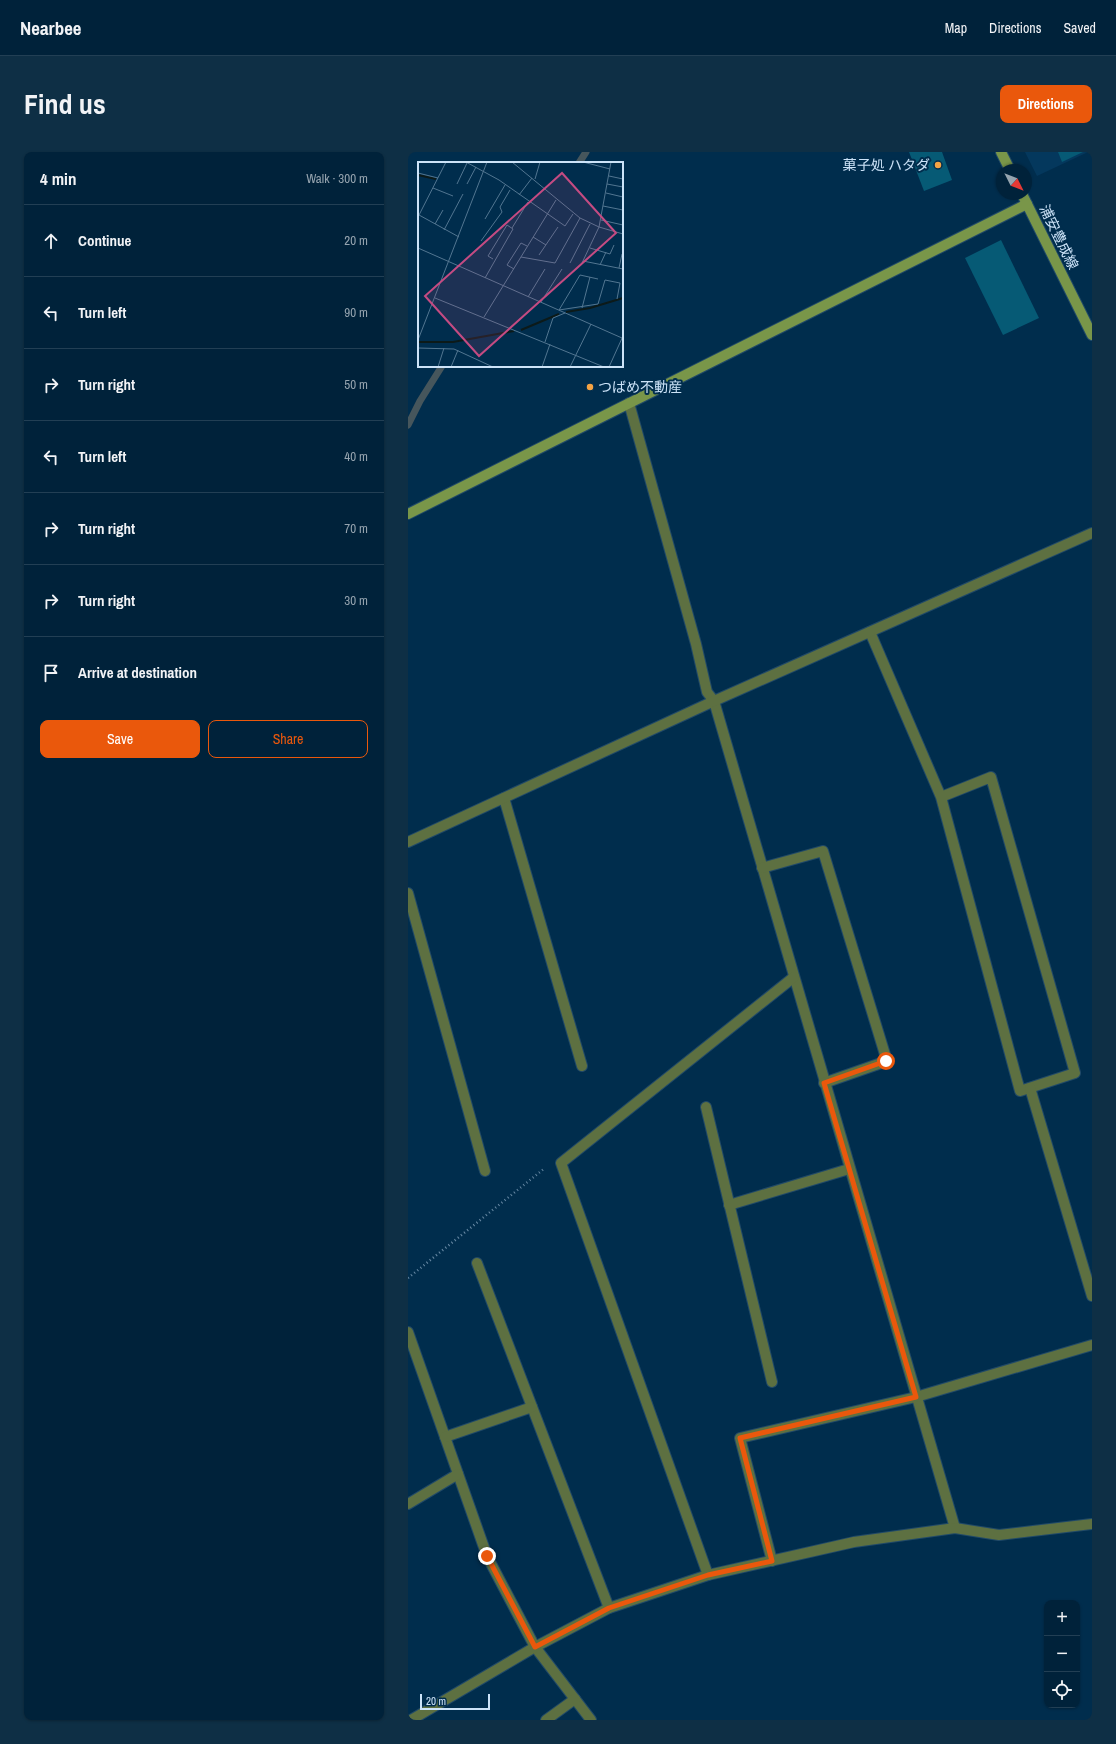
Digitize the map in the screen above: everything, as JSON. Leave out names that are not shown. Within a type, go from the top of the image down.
[{"type":"street","points":[[1001,152],[1007,164]]},
{"type":"street","name":"浦安豊成線","points":[[1024,200],[1092,335]]},
{"type":"street","points":[[408,514],[1026,204]]},
{"type":"street","points":[[629,403],[696,644],[707,692],[714,701],[824,1083],[955,1528]]},
{"type":"street","points":[[408,842],[714,701],[1092,533]]},
{"type":"street","points":[[870,632],[941,797],[1020,1091],[1075,1073],[991,777],[941,797]]},
{"type":"street","points":[[504,798],[582,1066]]},
{"type":"street","points":[[762,868],[822,851],[886,1061],[824,1083]]},
{"type":"street","points":[[408,893],[485,1171]]},
{"type":"street","points":[[708,1575],[561,1163],[794,977]]},
{"type":"street","points":[[1030,1088],[1092,1296]]},
{"type":"street","points":[[706,1107],[772,1382]]},
{"type":"street","points":[[730,1205],[850,1169]]},
{"type":"street","points":[[477,1263],[609,1608]]},
{"type":"street","points":[[408,1332],[411,1353],[445,1437],[487,1556],[535,1647],[591,1720]]},
{"type":"street","points":[[772,1561],[740,1438],[916,1397],[1092,1345]]},
{"type":"street","points":[[445,1437],[532,1407]]},
{"type":"street","points":[[408,1504],[458,1474]]},
{"type":"street","points":[[411,1720],[535,1647],[609,1608],[708,1575],[854,1542],[955,1528],[999,1535],[1092,1524]]},
{"type":"street","points":[[546,1720],[575,1700]]},
{"type":"path","points":[[408,1278],[549,1165],[561,1163]]},
{"type":"shaded area","points":[[1025,152],[1088,152],[1037,176]]},
{"type":"building","points":[[909,152],[942,152],[952,180],[924,191]]},
{"type":"building","points":[[1058,152],[1083,152],[1062,162]]},
{"type":"building","points":[[1001,240],[1039,318],[1003,335],[965,258]]},
{"type":"waterway","points":[[580,162],[586,152]]},
{"type":"waterway","points":[[408,425],[420,401],[441,367]]},
{"type":"place","name":"菓子処 ハタダ","points":[[938,165]]},
{"type":"place","name":"つばめ不動産","points":[[590,387]]},
{"type":"route","points":[[487,1556],[535,1647],[609,1608],[708,1575],[772,1561],[740,1438],[916,1397],[824,1083],[886,1061]]}]
